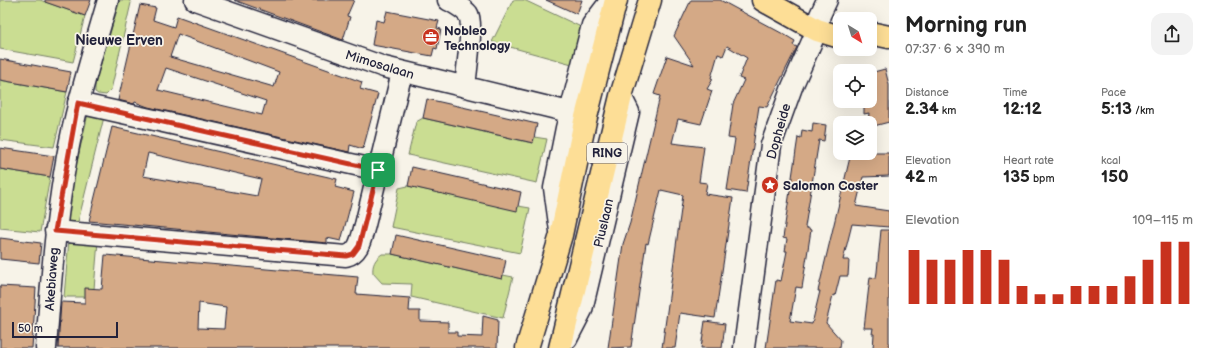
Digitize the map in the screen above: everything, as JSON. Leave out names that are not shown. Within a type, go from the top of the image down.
[{"type":"main road","name":"RING","points":[[527,348],[561,235],[586,121],[616,0]]},
{"type":"main road","name":"Piuslaan","points":[[561,348],[621,96],[650,0]]},
{"type":"main road","points":[[763,0],[821,15],[833,29]]},
{"type":"main road","points":[[796,0],[821,15],[833,20]]},
{"type":"main road","points":[[877,35],[889,39]]},
{"type":"main road","points":[[877,42],[889,39]]},
{"type":"street","name":"Akebiaweg","points":[[46,348],[55,231],[78,103],[108,0]]},
{"type":"street","name":"Mimosalaan","points":[[195,0],[402,72],[569,112]]},
{"type":"street","points":[[448,0],[463,9],[470,16],[471,26],[465,87]]},
{"type":"street","points":[[561,235],[554,188],[569,112],[592,25],[611,0]]},
{"type":"street","name":"Dopheide","points":[[744,348],[771,146],[792,87],[821,15]]},
{"type":"street","points":[[55,231],[346,256],[353,254],[359,246],[402,72]]},
{"type":"street","points":[[78,103],[378,170]]},
{"type":"green space","points":[[0,0],[40,0],[85,16],[73,62],[0,49]]},
{"type":"green space","points":[[120,0],[129,0],[131,3],[111,90],[106,95],[98,94],[95,92],[95,83]]},
{"type":"green space","points":[[513,0],[524,0],[581,27],[572,64],[492,42]]},
{"type":"green space","points":[[0,80],[67,92],[54,147],[0,140]]},
{"type":"green space","points":[[88,114],[104,117],[78,222],[63,222]]},
{"type":"green space","points":[[423,118],[532,143],[534,137],[547,139],[537,183],[408,155],[416,122]]},
{"type":"green space","points":[[0,169],[50,177],[40,232],[0,228]]},
{"type":"green space","points":[[408,186],[517,210],[518,206],[530,208],[520,253],[391,227],[399,188]]},
{"type":"green space","points":[[69,239],[98,241],[94,289],[85,297],[64,297]]},
{"type":"green space","points":[[382,254],[392,254],[502,279],[503,275],[513,277],[503,318],[411,297],[412,284],[382,283],[373,273],[373,267],[374,262]]},
{"type":"building","points":[[45,0],[91,0],[85,16],[45,2]]},
{"type":"building","points":[[234,0],[354,0],[347,16],[350,17],[343,40]]},
{"type":"building","points":[[546,0],[582,0],[577,14]]},
{"type":"building","points":[[691,0],[720,0],[795,41],[793,45],[797,47],[767,107],[759,106],[746,193],[727,190],[735,139],[728,138],[733,104],[744,80],[739,78],[747,58],[727,46],[723,56],[718,54],[711,78],[713,79],[707,89],[712,91],[701,124],[678,119],[672,143],[704,147],[699,182],[707,183],[705,194],[733,198],[715,318],[680,313],[675,348],[662,348],[683,195],[661,190],[648,244],[646,243],[631,347],[608,348],[623,244],[630,223],[660,96],[654,94],[667,56],[694,65],[674,36]]},
{"type":"building","points":[[140,5],[156,8],[153,20],[174,27],[177,16],[362,82],[360,89],[378,94],[363,149],[350,145],[349,152],[148,107],[135,102],[134,104],[118,100]],"holes":[[[178,34],[279,72],[274,87],[170,57]],[[166,68],[266,101],[262,115],[158,90]]]},
{"type":"building","points":[[387,11],[439,21],[437,28],[441,29],[437,49],[434,48],[432,56],[372,45],[376,20],[384,22]]},
{"type":"building","points":[[0,59],[71,72],[67,92],[0,80]]},
{"type":"building","points":[[885,69],[889,85],[889,122],[877,125],[877,116],[869,116],[869,113],[864,114],[864,108],[877,108],[877,71]]},
{"type":"building","points":[[427,99],[537,124],[533,143],[423,118]]},
{"type":"building","points":[[813,123],[826,125],[824,141],[819,140],[805,227],[811,230],[802,288],[796,287],[790,321],[812,324],[820,291],[818,291],[849,160],[877,160],[877,153],[889,153],[889,176],[863,177],[856,206],[889,211],[889,227],[852,224],[843,260],[849,260],[848,276],[840,276],[835,296],[833,295],[826,323],[841,340],[840,348],[766,348],[776,280],[781,281],[787,251],[785,251],[787,239],[783,238],[798,137],[801,138],[802,130],[812,132]]},
{"type":"building","points":[[112,127],[337,179],[335,187],[354,192],[341,241],[327,238],[327,243],[89,221]],"holes":[[[148,153],[261,179],[257,196],[143,176]]]},
{"type":"building","points":[[0,148],[54,156],[50,177],[0,169]]},
{"type":"building","points":[[412,167],[521,192],[517,211],[408,186]]},
{"type":"building","points":[[881,230],[889,230],[889,348],[873,348],[873,328],[864,328],[870,277],[876,278]]},
{"type":"building","points":[[396,235],[506,260],[502,279],[392,254]]},
{"type":"building","points":[[0,238],[41,243],[39,263],[0,259]]},
{"type":"building","points":[[105,255],[358,277],[356,294],[410,298],[409,311],[420,311],[420,321],[448,322],[448,332],[457,332],[457,336],[482,337],[483,316],[498,320],[497,348],[58,348],[61,302],[85,303],[85,288],[102,289]],"holes":[[[199,303],[226,307],[224,329],[198,328]]]},
{"type":"building","points":[[0,286],[36,288],[32,348],[0,348]]},
{"type":"building","points":[[705,321],[725,324],[722,348],[701,348]]},
{"type":"place","name":"Nobleo Technology","points":[[431,37]]},
{"type":"place","name":"Salomon Coster","points":[[770,185]]},
{"type":"district","name":"Nieuwe Erven","points":[[119,40]]},
{"type":"route","points":[[78,103],[378,170],[359,246],[353,254],[346,256],[55,231],[78,103]]}]
